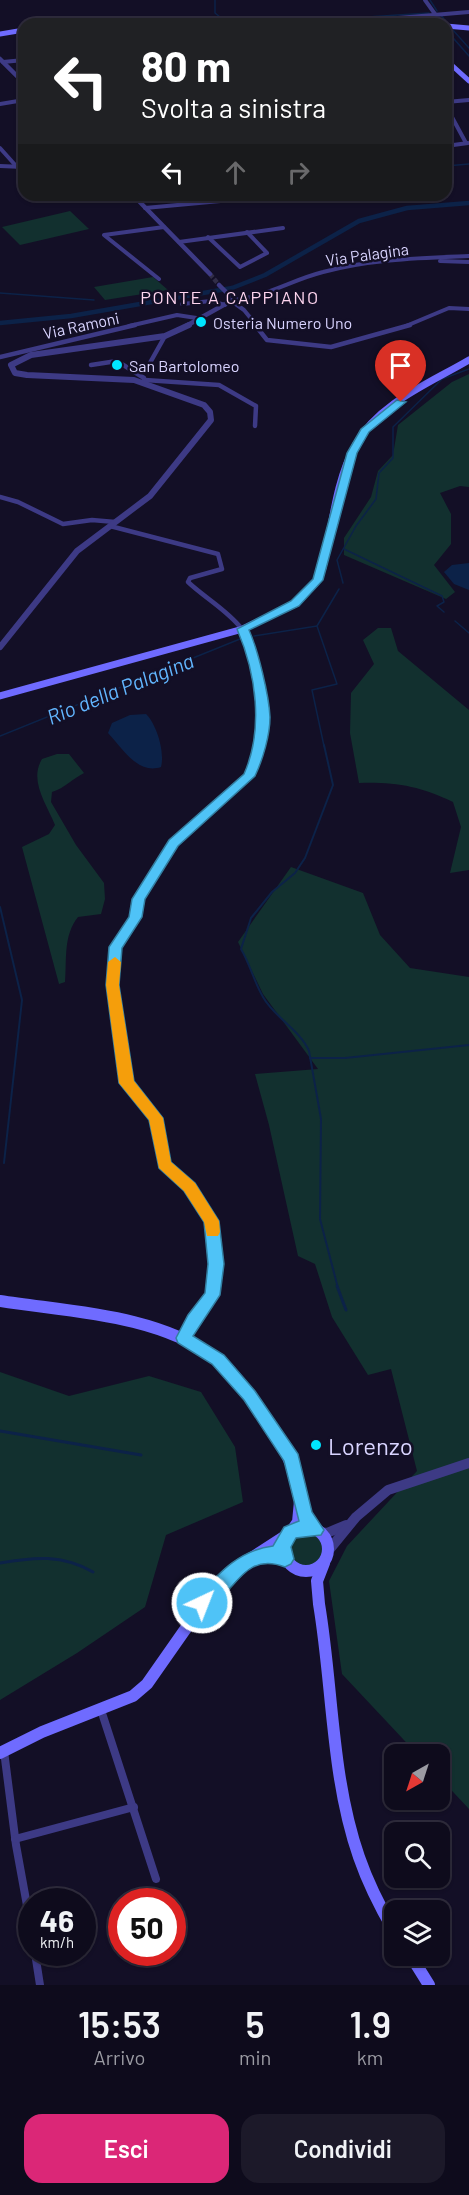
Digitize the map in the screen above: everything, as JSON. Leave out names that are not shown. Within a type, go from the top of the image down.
[{"type":"main road","points":[[452,27],[469,28]]},
{"type":"main road","points":[[0,32],[18,30]]},
{"type":"main road","points":[[452,65],[469,81]]},
{"type":"main road","points":[[0,696],[243,629],[295,604],[318,580],[347,466],[365,431],[388,410],[469,360]]},
{"type":"main road","points":[[0,1301],[99,1318],[184,1338],[218,1359],[249,1395],[292,1459],[306,1519],[327,1540],[329,1550],[317,1581],[351,1830],[372,1894],[384,1914]]},
{"type":"main road","points":[[285,1559],[282,1547],[298,1522],[300,1501]]},
{"type":"main road","points":[[2,1752],[42,1732],[133,1696],[147,1684],[210,1594],[250,1558],[302,1528],[317,1531]]},
{"type":"main road","points":[[250,1558],[273,1554],[285,1559],[311,1582],[319,1604]]},
{"type":"main road","points":[[299,1569],[312,1569],[324,1563]]},
{"type":"main road","points":[[417,1966],[429,1985]]},
{"type":"street","points":[[425,0],[435,14]]},
{"type":"street","points":[[398,18],[469,12]]},
{"type":"street","points":[[1,60],[18,60]]},
{"type":"street","points":[[1,60],[18,77]]},
{"type":"street","points":[[452,103],[469,100]]},
{"type":"street","points":[[0,104],[18,101]]},
{"type":"street","points":[[452,115],[468,143],[452,145]]},
{"type":"street","points":[[0,147],[17,167]]},
{"type":"street","points":[[0,166],[17,167]]},
{"type":"street","points":[[139,201],[210,274]]},
{"type":"street","points":[[145,208],[221,201]]},
{"type":"street","points":[[159,279],[104,235],[164,227]]},
{"type":"street","points":[[179,242],[283,228]]},
{"type":"street","points":[[208,237],[240,267],[267,253],[247,232]]},
{"type":"street","name":"Via Palagina","points":[[231,302],[272,292],[320,273],[403,260],[469,256]]},
{"type":"street","points":[[403,260],[469,262]]},
{"type":"street","points":[[219,285],[228,294],[231,302]]},
{"type":"street","points":[[182,304],[211,301],[231,302],[244,310],[267,340],[332,347],[400,329],[449,308],[469,309]]},
{"type":"street","points":[[231,302],[165,336],[31,355],[11,365],[11,370],[27,375],[219,385],[256,406],[255,426]]},
{"type":"street","name":"Via Ramoni","points":[[0,357],[177,315],[202,318]]},
{"type":"street","points":[[146,370],[165,336]]},
{"type":"street","points":[[0,647],[72,556],[150,496],[211,420],[210,412],[204,405],[144,380],[117,361],[91,365]]},
{"type":"street","points":[[0,497],[18,502],[63,524],[92,520],[113,524],[218,554],[222,569],[190,578],[188,582],[243,629],[250,644],[264,717],[255,762],[249,776],[173,843],[138,899],[135,917],[116,947],[113,985],[127,1083],[156,1118],[164,1164],[190,1187],[212,1221],[216,1264],[213,1295],[194,1319],[184,1338]]},
{"type":"street","points":[[317,1531],[327,1533],[340,1529],[388,1490],[469,1463]]},
{"type":"street","points":[[329,1550],[356,1517]]},
{"type":"street","points":[[101,1710],[156,1879]]},
{"type":"street","points":[[2,1752],[24,1888]]},
{"type":"street","points":[[15,1839],[97,1819],[134,1807]]},
{"type":"street","points":[[37,1966],[40,1985]]},
{"type":"green space","points":[[70,211],[89,229],[20,245],[2,227]]},
{"type":"green space","points":[[153,277],[168,290],[105,300],[94,287]]},
{"type":"green space","points":[[469,374],[469,487],[460,486],[440,493],[451,514],[451,544],[434,565],[455,592],[446,599],[344,555],[344,538],[371,497],[378,471],[393,455],[398,425],[452,382]]},
{"type":"green space","points":[[378,628],[391,628],[398,651],[469,710],[469,870],[450,873],[461,827],[453,802],[407,786],[359,783],[350,733],[351,693],[374,664],[363,640]]},
{"type":"green space","points":[[57,754],[69,754],[84,773],[52,792],[51,802],[76,845],[104,883],[105,899],[101,914],[78,917],[73,924],[68,940],[65,982],[59,984],[22,847],[49,834],[55,825],[40,792],[37,776],[42,759]]},
{"type":"green space","points":[[291,867],[363,893],[380,935],[410,968],[469,977],[469,1809],[450,1789],[450,1744],[408,1744],[342,1674],[329,1581],[347,1546],[417,1471],[391,1369],[368,1375],[332,1317],[315,1264],[298,1256],[269,1125],[255,1074],[318,1069],[263,994],[238,942]]},
{"type":"green space","points":[[0,1372],[69,1396],[149,1376],[201,1392],[235,1447],[243,1502],[166,1535],[145,1607],[77,1653],[0,1700]]},
{"type":"green space","points":[[305,1531],[318,1536],[323,1549],[318,1562],[305,1567],[292,1562],[287,1549],[292,1536]]},
{"type":"water","points":[[469,563],[469,590],[454,584],[444,572],[452,565]]},
{"type":"water","points":[[146,714],[154,725],[159,739],[162,754],[161,767],[145,767],[138,764],[108,733],[112,723],[130,715]]},
{"type":"waterway","points":[[215,0],[215,13],[220,17],[367,17],[429,13]]},
{"type":"waterway","points":[[430,0],[437,11]]},
{"type":"waterway","points":[[432,15],[435,18]]},
{"type":"waterway","points":[[452,29],[469,48]]},
{"type":"waterway","points":[[452,37],[469,56]]},
{"type":"waterway","points":[[452,165],[469,164]]},
{"type":"waterway","points":[[0,323],[71,316],[232,288],[265,275],[359,221],[407,208],[469,203]]},
{"type":"waterway","points":[[0,293],[94,300]]},
{"type":"waterway","name":"Rio della Palagina","points":[[343,583],[337,560],[356,526],[376,499],[379,473],[393,458],[393,427],[442,379],[469,369]]},
{"type":"waterway","points":[[344,549],[442,596],[444,602],[437,606],[444,612]]},
{"type":"waterway","name":"Rio della Palagina","points":[[317,626],[339,589]]},
{"type":"waterway","points":[[455,621],[469,633]]},
{"type":"waterway","name":"Rio della Palagina","points":[[254,636],[317,626]]},
{"type":"waterway","points":[[317,626],[337,684],[312,690],[324,746]]},
{"type":"waterway","name":"Rio della Palagina","points":[[0,736],[240,639]]},
{"type":"waterway","points":[[310,1058],[305,1043],[268,1004],[241,949],[251,918],[272,892],[295,873],[305,858],[333,785],[324,745]]},
{"type":"waterway","name":"Rio della Palagina","points":[[0,907],[22,1000],[4,1163]]},
{"type":"waterway","points":[[310,1058],[345,1058],[469,1045]]},
{"type":"waterway","points":[[310,1058],[321,1119],[320,1219],[338,1288]]},
{"type":"waterway","points":[[337,1286],[346,1310]]},
{"type":"waterway","points":[[0,1431],[141,1455]]},
{"type":"waterway","points":[[0,1563],[48,1558],[70,1562],[93,1572]]},
{"type":"tunnel","points":[[210,274],[219,285]]},
{"type":"slow traffic","points":[[115,962],[113,985],[127,1083],[156,1118],[164,1164],[190,1187],[212,1221],[213,1232]]},
{"type":"place","name":"Osteria Numero Uno","points":[[201,322]]},
{"type":"place","name":"San Bartolomeo","points":[[117,365]]},
{"type":"place","name":"Lorenzo","points":[[316,1445]]},
{"type":"district","name":"PONTE A CAPPIANO","points":[[230,297]]},
{"type":"route","points":[[202,1603],[228,1576],[250,1558],[263,1554],[275,1554],[285,1559],[282,1547],[284,1539],[290,1532],[302,1528],[315,1530],[304,1515],[292,1459],[249,1395],[218,1359],[184,1338],[194,1319],[213,1295],[216,1264],[212,1221],[190,1187],[164,1164],[156,1118],[127,1083],[113,985],[116,947],[135,917],[138,899],[173,843],[249,776],[255,762],[264,717],[250,644],[243,629],[295,604],[318,580],[323,568],[347,466],[356,443],[374,422],[401,402]]}]
